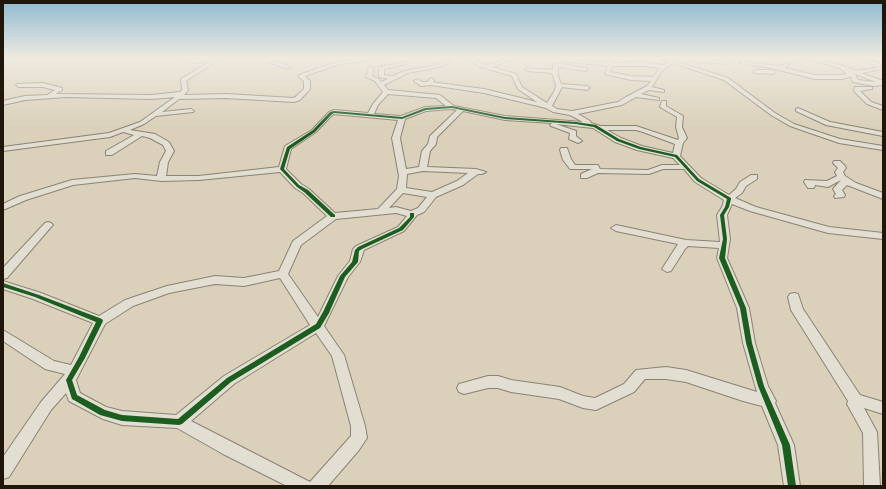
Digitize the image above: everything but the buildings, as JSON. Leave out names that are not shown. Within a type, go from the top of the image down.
[{"type":"street","points":[[3,149],[56,141],[97,138],[124,130],[142,123],[180,96],[185,90],[183,81]]},
{"type":"street","points":[[3,103],[66,95],[151,97],[226,96],[294,100],[298,99],[307,89],[307,81]]},
{"type":"street","points":[[377,81],[382,84],[386,92]]},
{"type":"street","points":[[382,84],[387,81]]},
{"type":"street","points":[[517,81],[520,88],[555,111],[572,114],[598,127],[618,140],[635,146],[676,156],[698,180],[729,199],[752,209],[828,230],[883,236]]},
{"type":"street","points":[[548,107],[559,85],[558,81]]},
{"type":"street","points":[[572,114],[617,106],[648,88],[653,81]]},
{"type":"street","points":[[728,81],[785,122],[825,138],[850,144],[883,148]]},
{"type":"street","points":[[420,85],[431,82],[484,91],[548,107]]},
{"type":"street","points":[[20,85],[43,86],[60,89],[47,97]]},
{"type":"street","points":[[559,85],[587,88]]},
{"type":"street","points":[[453,94],[454,91],[462,88]]},
{"type":"street","points":[[648,88],[662,91]]},
{"type":"street","points":[[883,89],[864,88],[857,90],[869,103],[883,108]]},
{"type":"street","points":[[386,92],[438,96],[457,108]]},
{"type":"street","points":[[370,116],[375,105],[386,92]]},
{"type":"street","points":[[636,95],[660,100],[663,107],[680,116],[679,127],[683,138],[679,143],[676,156]]},
{"type":"street","points":[[739,100],[754,100]]},
{"type":"street","points":[[423,169],[426,151],[432,144],[434,136],[457,108]]},
{"type":"street","points":[[282,169],[288,148],[314,131],[331,113],[340,112],[402,118],[425,109],[457,108],[505,118],[551,121],[598,127],[640,128],[679,143]]},
{"type":"street","points":[[798,110],[828,124],[872,130],[883,134]]},
{"type":"street","points":[[156,114],[191,111]]},
{"type":"street","points":[[381,211],[401,190],[402,172],[396,140],[402,118]]},
{"type":"street","points":[[551,121],[550,124],[574,132],[572,136],[578,142]]},
{"type":"street","points":[[124,130],[152,136],[166,144],[170,151],[164,162],[161,179]]},
{"type":"street","points":[[109,153],[142,133]]},
{"type":"street","points":[[564,150],[567,160],[573,167],[649,172],[662,167],[686,167]]},
{"type":"street","points":[[587,157],[596,169]]},
{"type":"street","points":[[837,163],[842,168],[839,172],[844,179],[883,196]]},
{"type":"street","points":[[3,207],[30,196],[72,183],[135,176],[161,179],[192,178],[282,169]]},
{"type":"street","points":[[282,169],[298,186],[306,191],[333,216]]},
{"type":"street","points":[[401,190],[432,195],[460,184],[479,172],[423,169],[402,172]]},
{"type":"street","points":[[584,176],[596,169]]},
{"type":"street","points":[[754,177],[743,184],[729,199],[727,207],[722,215],[725,234],[722,258],[742,308],[749,343],[761,386],[769,401],[786,445],[792,486]]},
{"type":"street","points":[[811,186],[808,182],[828,184],[844,179]]},
{"type":"street","points":[[838,196],[841,195],[837,189],[844,179]]},
{"type":"street","points":[[317,486],[354,445],[359,438],[359,433],[342,366],[336,351],[284,274],[287,263],[297,244],[333,216],[396,210],[412,214],[421,210],[432,195]]},
{"type":"street","points":[[179,422],[229,380],[318,326],[326,313],[343,276],[355,262],[360,248],[401,230],[412,218],[412,214]]},
{"type":"street","points":[[3,275],[48,225]]},
{"type":"street","points":[[616,228],[686,243],[724,245]]},
{"type":"street","points":[[667,269],[681,247],[686,243]]},
{"type":"street","points":[[3,471],[46,406],[71,375],[82,358],[100,321],[129,303],[167,290],[215,280],[244,282],[284,274]]},
{"type":"street","points":[[3,285],[37,296],[100,321]]},
{"type":"street","points":[[794,297],[797,310],[856,401],[854,404],[870,432],[872,486]]},
{"type":"street","points":[[3,335],[50,365],[71,375]]},
{"type":"street","points":[[464,388],[488,382],[498,382],[511,386],[560,392],[583,402],[596,404],[629,388],[641,374],[666,373],[686,376],[743,395],[769,401]]},
{"type":"street","points":[[71,375],[74,397],[104,413],[122,418],[179,422],[228,449],[304,486]]},
{"type":"street","points":[[856,401],[883,408]]},
{"type":"cycle path","points":[[333,216],[306,191],[298,186],[282,169],[288,148],[314,131],[331,113],[334,112],[402,118],[425,109],[452,107],[505,118],[576,123],[595,126],[618,140],[640,148],[676,156],[698,180],[729,199],[727,207],[722,215],[725,239],[722,258],[743,308],[749,343],[761,386],[786,445],[792,486]]},
{"type":"cycle path","points":[[3,285],[37,296],[100,321],[82,358],[69,380],[74,397],[103,413],[122,418],[179,422],[229,380],[318,326],[326,313],[343,276],[355,262],[357,251],[360,248],[401,229],[412,217],[412,214]]}]
